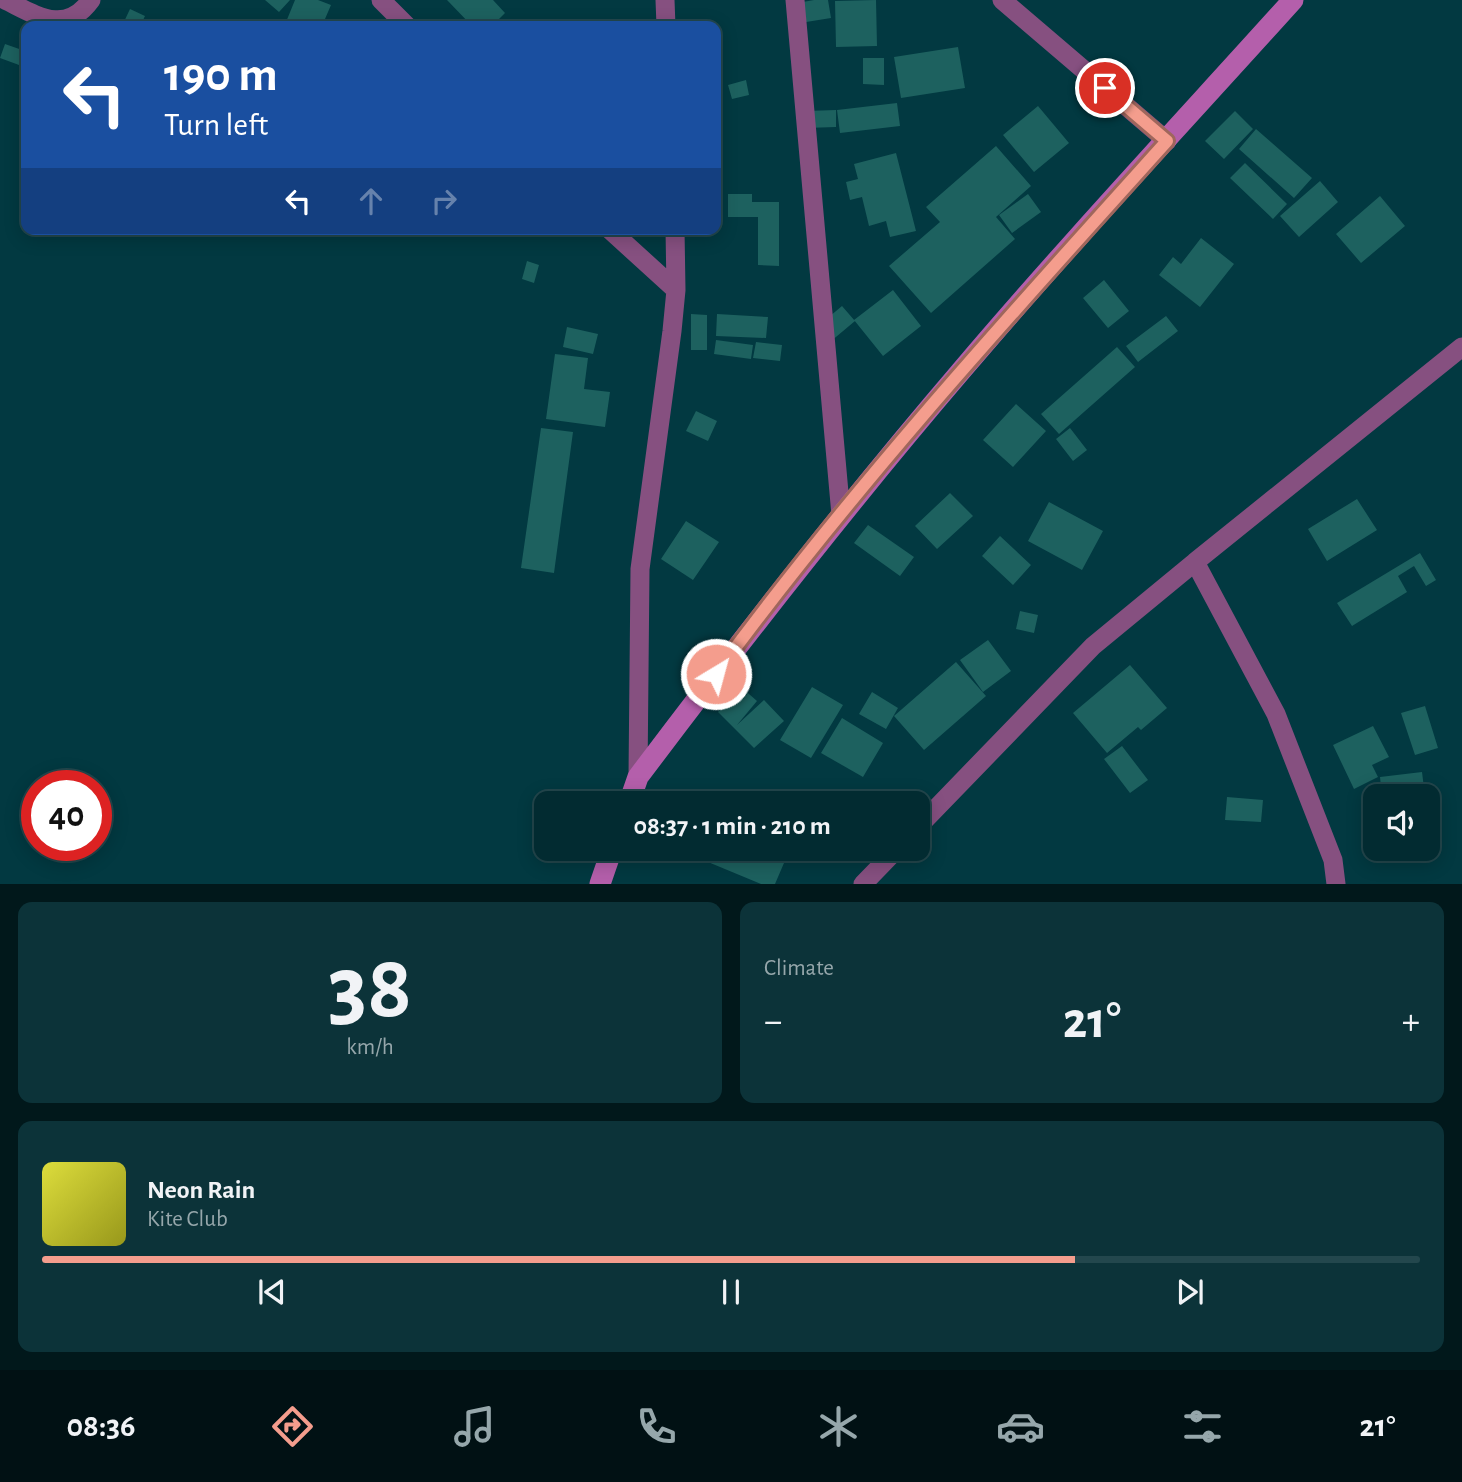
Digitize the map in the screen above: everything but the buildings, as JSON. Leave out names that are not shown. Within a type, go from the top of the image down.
[{"type":"street","points":[[5,0],[49,21],[69,19],[91,0]]},
{"type":"street","points":[[381,0],[402,21]]},
{"type":"street","points":[[664,0],[666,21]]},
{"type":"street","points":[[795,0],[841,515]]},
{"type":"street","points":[[1002,0],[1167,141]]},
{"type":"street","points":[[633,791],[638,777],[762,611],[962,369],[1293,0]]},
{"type":"street","points":[[616,235],[676,290]]},
{"type":"street","points":[[638,777],[639,569],[676,290],[676,235]]},
{"type":"street","points":[[930,815],[1093,646],[1462,347]]},
{"type":"street","points":[[1195,562],[1276,714],[1333,860],[1336,884]]},
{"type":"street","points":[[600,884],[608,861]]},
{"type":"street","points":[[863,884],[885,861]]},
{"type":"route","points":[[716,674],[762,611],[962,369],[1167,141],[1105,88]]}]
